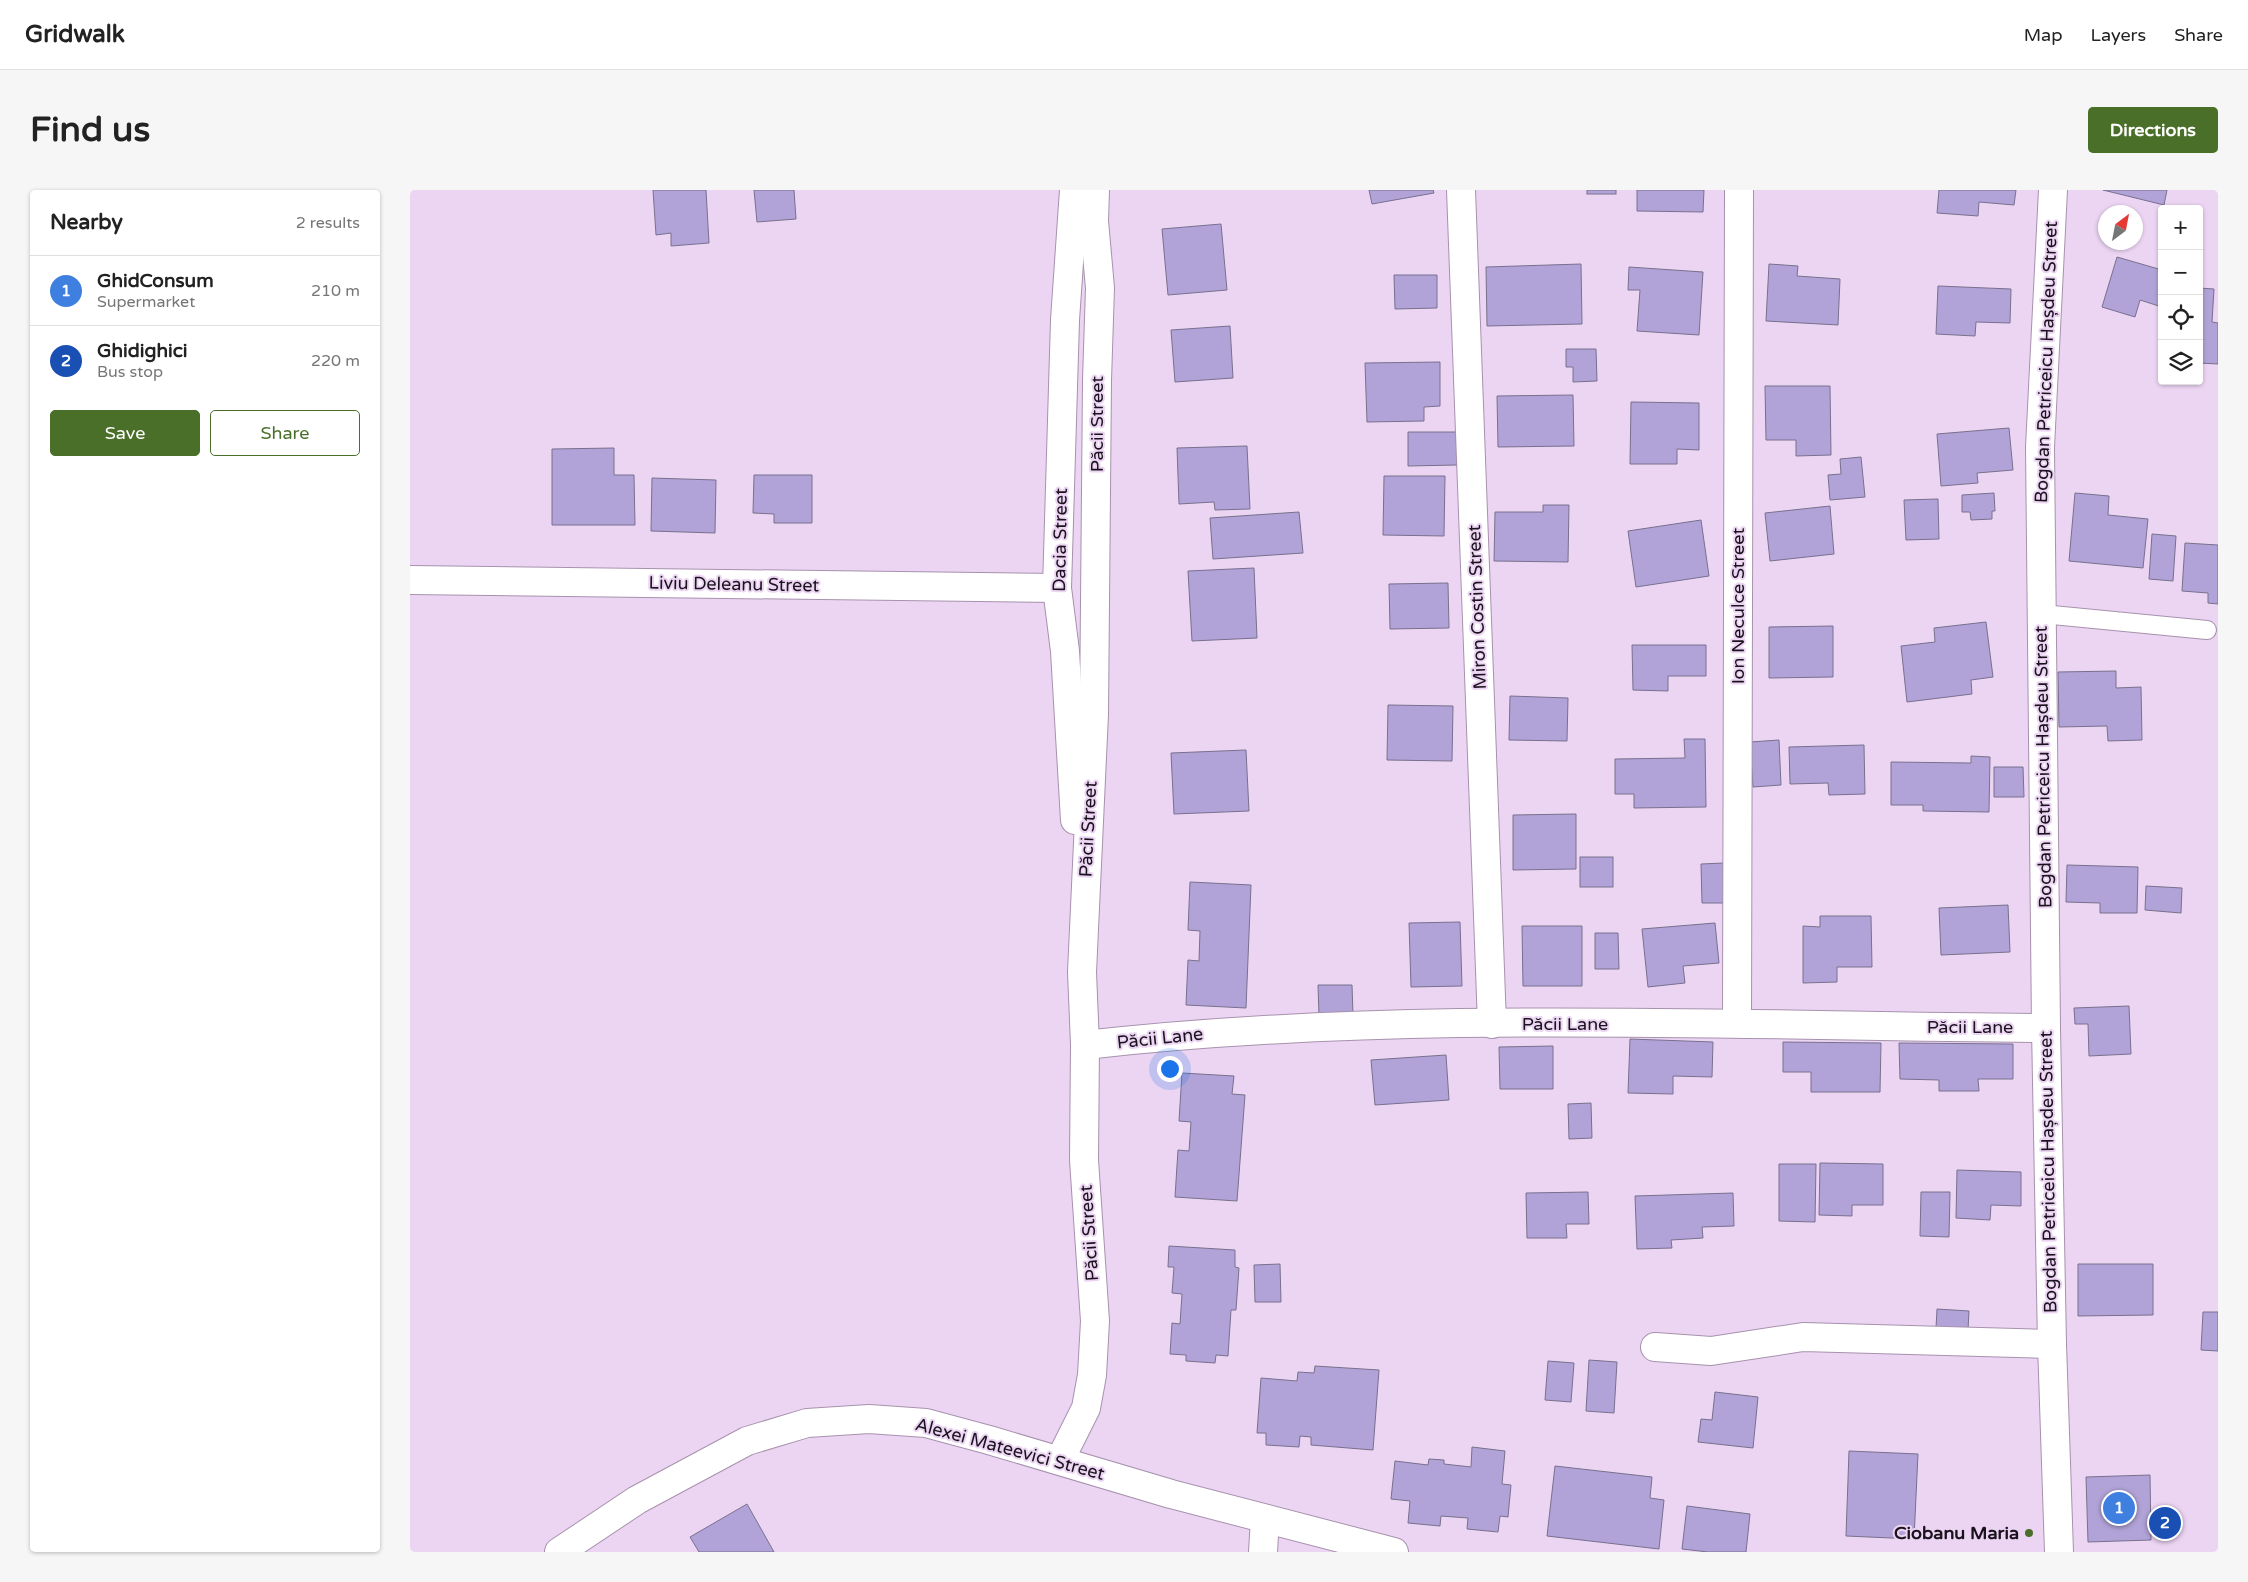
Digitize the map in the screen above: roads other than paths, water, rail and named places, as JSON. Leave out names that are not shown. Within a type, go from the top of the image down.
[{"type":"street","name":"Dacia Street","points":[[1074,190],[1065,320],[1057,588],[1064,652],[1077,843],[1085,890]]},
{"type":"street","name":"Păcii Street","points":[[1060,1460],[1086,1408],[1092,1375],[1096,1321],[1084,1160],[1085,1045],[1082,972],[1091,803],[1094,674],[1097,380],[1100,288],[1094,221],[1095,190]]},
{"type":"street","name":"Miron Costin Street","points":[[1461,190],[1492,1024]]},
{"type":"street","name":"Ion Neculce Street","points":[[1738,1022],[1739,190]]},
{"type":"street","name":"Bogdan Petriceicu Hașdeu Street","points":[[2053,190],[2040,448],[2046,1028],[2052,1344],[2059,1552]]},
{"type":"street","name":"Liviu Deleanu Street","points":[[410,580],[1057,588]]},
{"type":"street","name":"Păcii Lane","points":[[1085,1045],[1241,1030],[1383,1025],[1738,1022],[1897,1027],[2046,1028]]},
{"type":"street","points":[[1655,1347],[1711,1351],[1803,1337],[2052,1344]]},
{"type":"street","name":"Alexei Mateevici Street","points":[[559,1552],[637,1500],[747,1441],[807,1423],[869,1419],[926,1424],[1266,1519],[1394,1552]]},
{"type":"street","points":[[1264,1552],[1266,1519]]},
{"type":"lane","points":[[2042,614],[2207,630]]},
{"type":"place","name":"GhidConsum","points":[[2119,1508]]},
{"type":"place","name":"Ghidighici","points":[[2165,1523]]},
{"type":"place","name":"Ciobanu Maria","points":[[2029,1533]]}]
